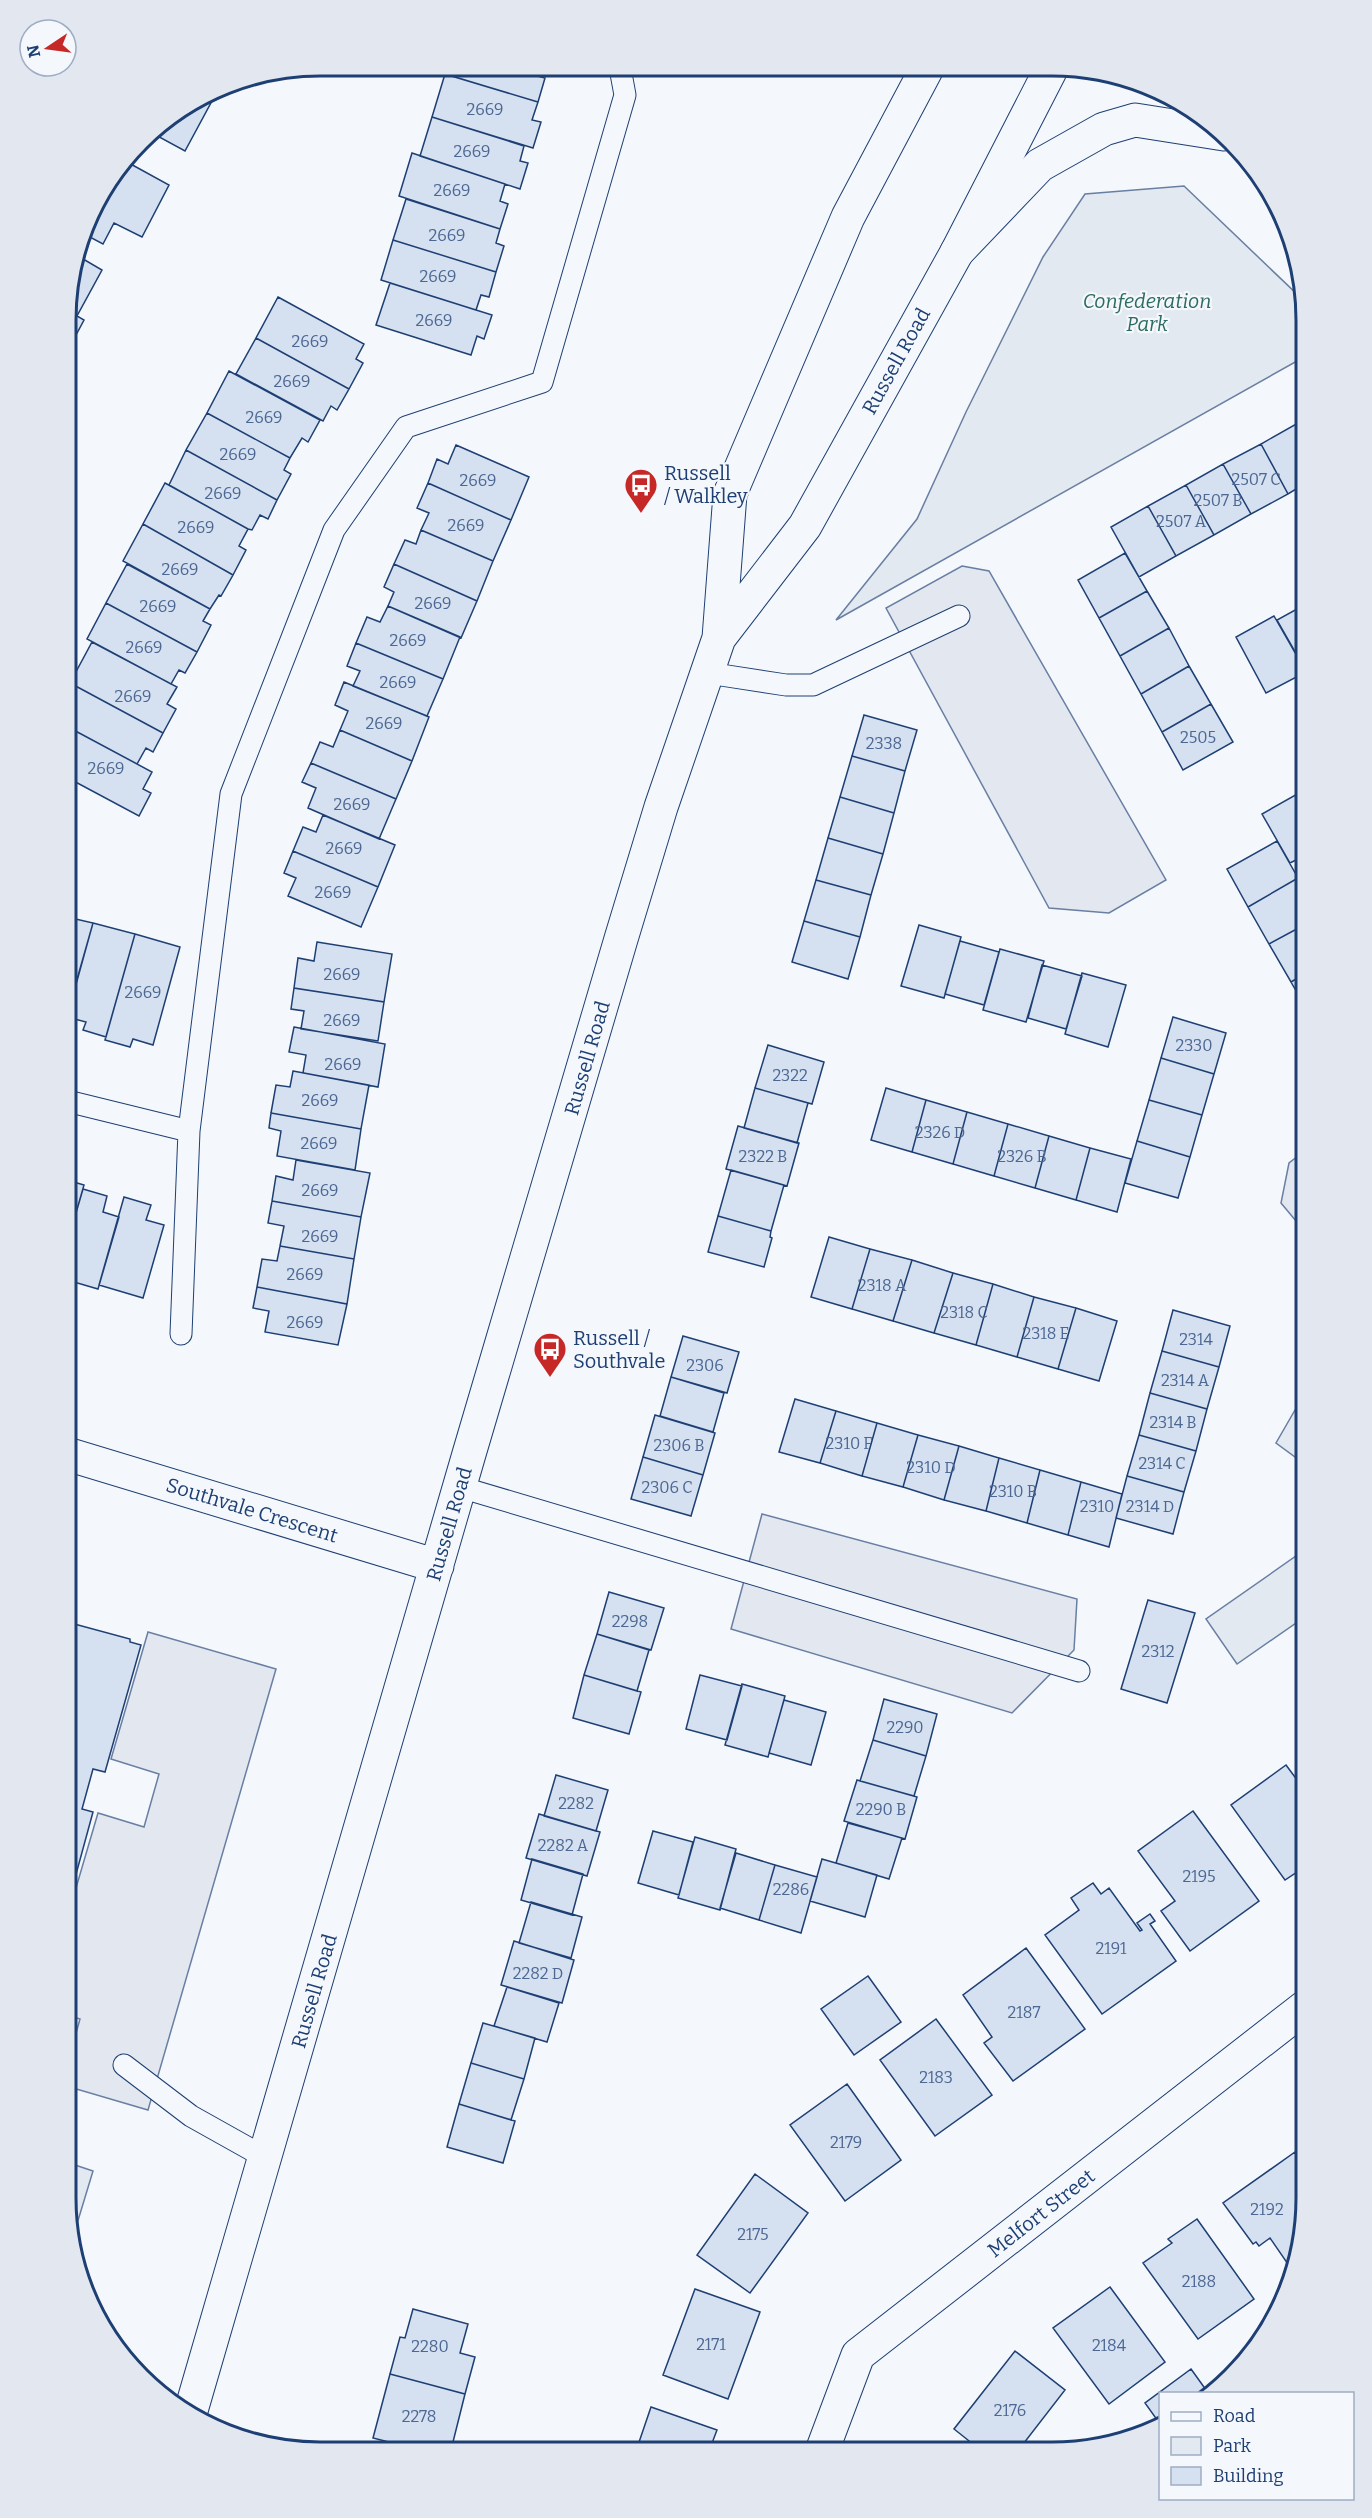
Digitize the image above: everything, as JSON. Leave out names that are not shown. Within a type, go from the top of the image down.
[{"type":"main road","name":"Russell Road","points":[[193,2405],[661,807],[719,638],[730,494],[848,217],[923,76]]},
{"type":"main road","name":"Russell Road","points":[[719,638],[805,526],[957,252],[1047,76]]},
{"type":"main road","points":[[957,252],[1040,165],[1104,129],[1135,120],[1205,131]]},
{"type":"main road","name":"Southvale Crescent","points":[[76,1457],[437,1566]]},
{"type":"main road","name":"Melfort Street","points":[[825,2442],[858,2355],[1296,2014]]},
{"type":"lane","points":[[181,1334],[189,1131],[231,794],[334,530],[406,427],[542,382],[625,95],[621,76]]},
{"type":"lane","points":[[708,673],[786,685],[813,685],[959,616]]},
{"type":"lane","points":[[76,1103],[189,1131]]},
{"type":"lane","points":[[460,1487],[1079,1671]]},
{"type":"lane","points":[[124,2065],[191,2116],[266,2158]]},
{"type":"green space","name":"Confederation Park","points":[[1184,186],[1293,291],[1296,362],[836,620],[917,519],[966,412],[1043,257],[1085,194]]},
{"type":"green space","points":[[1296,1408],[1296,1458],[1276,1443]]},
{"type":"green space","points":[[1296,1556],[1296,1623],[1237,1664],[1206,1619]]},
{"type":"green space","points":[[76,2165],[93,2171],[78,2221]]},
{"type":"shaded area","points":[[962,566],[989,571],[1166,880],[1109,913],[1049,908],[886,608]]},
{"type":"shaded area","points":[[1296,1158],[1296,1221],[1281,1203],[1289,1163]]},
{"type":"shaded area","points":[[762,1514],[1077,1599],[1074,1650],[1012,1713],[731,1629]]},
{"type":"shaded area","points":[[148,1632],[276,1669],[148,2110],[76,2089],[76,2033],[80,2019],[76,2018],[76,1888],[98,1813],[144,1827],[159,1774],[111,1759]]},
{"type":"building","points":[[444,76],[452,76],[538,102],[532,120],[541,122],[533,148],[432,117]]},
{"type":"building","points":[[451,76],[537,76],[545,78],[538,102]]},
{"type":"building","points":[[211,102],[185,151],[160,137],[198,109]]},
{"type":"building","points":[[432,117],[524,146],[520,161],[528,163],[520,189],[420,156]]},
{"type":"building","points":[[412,153],[505,184],[500,201],[508,204],[500,229],[399,196]]},
{"type":"building","points":[[133,165],[169,185],[142,237],[114,223],[103,244],[91,238],[109,198]]},
{"type":"building","points":[[406,199],[500,229],[496,243],[504,246],[496,272],[393,240]]},
{"type":"building","points":[[393,240],[496,272],[489,297],[481,295],[476,310],[381,280]]},
{"type":"building","points":[[84,260],[102,270],[77,316],[84,320],[76,335],[77,304]]},
{"type":"building","points":[[390,283],[492,315],[484,339],[477,336],[471,355],[376,325]]},
{"type":"building","points":[[278,297],[364,344],[356,359],[363,363],[349,389],[256,338]]},
{"type":"building","points":[[256,338],[349,389],[337,410],[331,406],[323,421],[236,374]]},
{"type":"building","points":[[229,371],[320,420],[308,442],[302,438],[290,458],[207,413]]},
{"type":"building","points":[[207,413],[290,458],[284,470],[291,474],[277,500],[186,450]]},
{"type":"building","points":[[1296,424],[1296,489],[1288,494],[1261,444]]},
{"type":"building","points":[[1261,444],[1288,494],[1251,514],[1223,464]]},
{"type":"building","points":[[456,445],[529,477],[511,520],[428,483],[437,459],[448,464]]},
{"type":"building","points":[[186,450],[277,500],[268,519],[260,515],[252,530],[248,529],[169,485]]},
{"type":"building","points":[[1223,464],[1251,514],[1214,535],[1186,485]]},
{"type":"building","points":[[165,483],[248,529],[239,546],[246,550],[233,575],[143,524]]},
{"type":"building","points":[[428,483],[511,520],[493,561],[421,530],[429,513],[417,508]]},
{"type":"building","points":[[1186,485],[1214,535],[1176,556],[1148,506]]},
{"type":"building","points":[[1148,506],[1176,556],[1139,577],[1111,527]]},
{"type":"building","points":[[143,524],[233,575],[221,596],[219,595],[210,609],[123,561]]},
{"type":"building","points":[[421,530],[493,561],[477,601],[394,564],[405,540],[416,544]]},
{"type":"building","points":[[1125,553],[1147,591],[1099,618],[1078,580]]},
{"type":"building","points":[[127,564],[210,609],[203,621],[211,625],[197,652],[106,603]]},
{"type":"building","points":[[394,564],[477,601],[461,638],[388,606],[394,592],[384,587]]},
{"type":"building","points":[[1147,591],[1169,628],[1120,656],[1099,618]]},
{"type":"building","points":[[106,603],[197,652],[185,673],[179,670],[171,684],[87,639]]},
{"type":"building","points":[[388,606],[460,637],[443,679],[356,643],[367,617],[380,622]]},
{"type":"building","points":[[1296,610],[1296,653],[1277,620]]},
{"type":"building","points":[[1274,616],[1296,654],[1296,677],[1266,693],[1236,637]]},
{"type":"building","points":[[1169,628],[1189,666],[1141,694],[1120,656]]},
{"type":"building","points":[[92,642],[177,687],[167,704],[176,709],[163,733],[76,686],[76,672]]},
{"type":"building","points":[[356,643],[443,679],[427,716],[353,686],[360,671],[347,666]]},
{"type":"building","points":[[1189,666],[1211,704],[1162,732],[1141,694]]},
{"type":"building","points":[[344,682],[429,717],[412,761],[340,730],[348,711],[335,705]]},
{"type":"building","points":[[76,686],[163,733],[153,752],[146,748],[137,764],[76,731]]},
{"type":"building","points":[[1211,704],[1233,742],[1183,770],[1162,732]]},
{"type":"building","points":[[864,715],[917,730],[905,771],[852,756]]},
{"type":"building","points":[[340,730],[412,761],[396,799],[311,763],[320,742],[333,747]]},
{"type":"building","points":[[76,731],[152,772],[143,789],[151,793],[139,816],[76,782]]},
{"type":"building","points":[[852,756],[905,771],[894,813],[840,797]]},
{"type":"building","points":[[311,763],[396,799],[379,839],[308,808],[316,788],[302,782]]},
{"type":"building","points":[[1296,795],[1296,860],[1290,863],[1262,814]]},
{"type":"building","points":[[840,797],[894,813],[883,854],[828,838]]},
{"type":"building","points":[[323,815],[395,845],[378,887],[293,851],[303,827],[316,832]]},
{"type":"building","points":[[828,838],[883,854],[871,895],[816,880]]},
{"type":"building","points":[[1277,841],[1296,874],[1296,879],[1248,907],[1227,869]]},
{"type":"building","points":[[293,851],[378,887],[361,927],[288,896],[296,878],[284,873]]},
{"type":"building","points":[[1296,879],[1296,929],[1269,944],[1248,907]]},
{"type":"building","points":[[816,880],[871,895],[860,937],[804,921]]},
{"type":"building","points":[[76,919],[93,923],[76,983]]},
{"type":"building","points":[[804,921],[860,937],[848,979],[792,962]]},
{"type":"building","points":[[93,923],[135,934],[106,1037],[83,1030],[86,1022],[76,1019],[76,984]]},
{"type":"building","points":[[919,925],[961,937],[944,998],[901,986]]},
{"type":"building","points":[[1296,929],[1296,979],[1291,982],[1269,944]]},
{"type":"building","points":[[135,934],[180,947],[153,1045],[133,1039],[130,1047],[105,1040]]},
{"type":"building","points":[[960,941],[999,952],[984,1005],[945,994]]},
{"type":"building","points":[[317,942],[392,954],[384,1002],[294,988],[298,958],[314,961]]},
{"type":"building","points":[[1000,949],[1044,961],[1026,1022],[983,1010]]},
{"type":"building","points":[[1042,965],[1082,976],[1066,1029],[1028,1018]]},
{"type":"building","points":[[1082,973],[1126,985],[1108,1047],[1065,1034]]},
{"type":"building","points":[[1296,979],[1296,991],[1291,982]]},
{"type":"building","points":[[294,988],[384,1002],[378,1041],[301,1029],[304,1011],[291,1009]]},
{"type":"building","points":[[1173,1017],[1226,1033],[1214,1074],[1161,1058]]},
{"type":"building","points":[[294,1027],[385,1044],[378,1087],[303,1073],[306,1055],[289,1052]]},
{"type":"building","points":[[768,1045],[824,1062],[812,1104],[755,1088]]},
{"type":"building","points":[[1161,1058],[1214,1074],[1202,1115],[1149,1100]]},
{"type":"building","points":[[293,1071],[369,1085],[361,1129],[271,1113],[276,1085],[290,1087]]},
{"type":"building","points":[[755,1088],[808,1103],[797,1143],[744,1128]]},
{"type":"building","points":[[886,1088],[926,1100],[912,1152],[871,1140]]},
{"type":"building","points":[[926,1100],[967,1112],[953,1164],[912,1152]]},
{"type":"building","points":[[1149,1100],[1202,1115],[1190,1157],[1137,1141]]},
{"type":"building","points":[[967,1112],[1008,1124],[994,1176],[953,1164]]},
{"type":"building","points":[[271,1113],[361,1129],[355,1170],[277,1156],[281,1131],[269,1128]]},
{"type":"building","points":[[1008,1124],[1049,1136],[1035,1188],[994,1176]]},
{"type":"building","points":[[738,1126],[799,1143],[787,1186],[726,1169]]},
{"type":"building","points":[[1049,1136],[1090,1148],[1076,1200],[1035,1188]]},
{"type":"building","points":[[1137,1141],[1190,1157],[1178,1198],[1125,1183]]},
{"type":"building","points":[[1090,1148],[1131,1159],[1117,1212],[1076,1200]]},
{"type":"building","points":[[296,1160],[370,1173],[361,1217],[272,1201],[276,1176],[293,1180]]},
{"type":"building","points":[[731,1170],[784,1185],[771,1231],[718,1216]]},
{"type":"building","points":[[76,1183],[84,1185],[76,1213]]},
{"type":"building","points":[[83,1189],[107,1196],[103,1212],[119,1217],[98,1289],[76,1283],[76,1213]]},
{"type":"building","points":[[124,1197],[151,1205],[146,1220],[164,1225],[143,1298],[99,1285]]},
{"type":"building","points":[[272,1201],[361,1217],[354,1259],[280,1246],[284,1226],[268,1223]]},
{"type":"building","points":[[718,1216],[771,1231],[770,1237],[772,1238],[764,1267],[708,1252]]},
{"type":"building","points":[[829,1237],[870,1249],[852,1309],[811,1297]]},
{"type":"building","points":[[280,1246],[354,1259],[347,1304],[257,1287],[262,1259],[277,1261]]},
{"type":"building","points":[[870,1249],[912,1260],[893,1321],[852,1309]]},
{"type":"building","points":[[912,1260],[953,1273],[934,1333],[893,1321]]},
{"type":"building","points":[[953,1273],[993,1284],[976,1345],[934,1333]]},
{"type":"building","points":[[993,1284],[1034,1297],[1017,1357],[976,1345]]},
{"type":"building","points":[[257,1287],[347,1304],[338,1345],[265,1332],[269,1311],[253,1308]]},
{"type":"building","points":[[1034,1297],[1076,1308],[1058,1369],[1017,1357]]},
{"type":"building","points":[[1076,1308],[1117,1321],[1099,1381],[1058,1369]]},
{"type":"building","points":[[1173,1310],[1230,1326],[1219,1367],[1162,1351]]},
{"type":"building","points":[[683,1336],[739,1352],[727,1393],[671,1377]]},
{"type":"building","points":[[1162,1351],[1219,1367],[1207,1409],[1150,1393]]},
{"type":"building","points":[[671,1377],[724,1393],[713,1432],[660,1416]]},
{"type":"building","points":[[1150,1393],[1207,1409],[1196,1451],[1139,1435]]},
{"type":"building","points":[[795,1399],[836,1411],[820,1463],[779,1452]]},
{"type":"building","points":[[836,1411],[877,1423],[862,1476],[820,1463]]},
{"type":"building","points":[[655,1415],[715,1433],[703,1475],[643,1457]]},
{"type":"building","points":[[877,1423],[918,1435],[903,1487],[862,1476]]},
{"type":"building","points":[[918,1435],[959,1446],[944,1500],[903,1487]]},
{"type":"building","points":[[1139,1435],[1196,1451],[1184,1492],[1127,1476]]},
{"type":"building","points":[[959,1446],[999,1458],[986,1511],[944,1500]]},
{"type":"building","points":[[643,1457],[703,1475],[691,1516],[631,1499]]},
{"type":"building","points":[[999,1458],[1040,1470],[1027,1523],[986,1511]]},
{"type":"building","points":[[1040,1470],[1081,1482],[1068,1535],[1027,1523]]},
{"type":"building","points":[[1127,1476],[1184,1492],[1173,1534],[1116,1518]]},
{"type":"building","points":[[1081,1482],[1122,1494],[1109,1547],[1068,1535]]},
{"type":"building","points":[[609,1592],[664,1608],[651,1650],[597,1634]]},
{"type":"building","points":[[1148,1600],[1195,1613],[1167,1703],[1121,1689]]},
{"type":"building","points":[[76,1624],[130,1639],[130,1642],[141,1645],[105,1772],[93,1769],[82,1809],[93,1812],[76,1874]]},
{"type":"building","points":[[597,1634],[649,1650],[637,1691],[584,1675]]},
{"type":"building","points":[[584,1675],[641,1692],[629,1734],[573,1718]]},
{"type":"building","points":[[700,1675],[742,1686],[727,1740],[686,1729]]},
{"type":"building","points":[[742,1684],[785,1696],[768,1757],[725,1745]]},
{"type":"building","points":[[884,1699],[937,1714],[926,1756],[873,1740]]},
{"type":"building","points":[[784,1700],[826,1712],[811,1765],[769,1753]]},
{"type":"building","points":[[873,1740],[926,1756],[914,1796],[860,1781]]},
{"type":"building","points":[[1286,1765],[1296,1778],[1296,1873],[1285,1880],[1231,1805]]},
{"type":"building","points":[[556,1775],[608,1790],[596,1831],[544,1816]]},
{"type":"building","points":[[857,1780],[917,1797],[905,1839],[844,1821]]},
{"type":"building","points":[[1193,1811],[1259,1901],[1190,1951],[1161,1911],[1175,1901],[1138,1851]]},
{"type":"building","points":[[539,1814],[600,1832],[587,1876],[526,1858]]},
{"type":"building","points":[[848,1823],[902,1838],[889,1879],[836,1863]]},
{"type":"building","points":[[653,1831],[693,1842],[679,1895],[638,1883]]},
{"type":"building","points":[[695,1837],[736,1849],[720,1910],[678,1898]]},
{"type":"building","points":[[736,1853],[775,1865],[759,1920],[720,1908]]},
{"type":"building","points":[[532,1859],[583,1874],[572,1915],[521,1900]]},
{"type":"building","points":[[822,1859],[877,1875],[865,1917],[810,1901]]},
{"type":"building","points":[[775,1865],[817,1877],[801,1933],[759,1920]]},
{"type":"building","points":[[1093,1883],[1101,1894],[1109,1888],[1140,1931],[1142,1930],[1137,1923],[1150,1914],[1155,1921],[1150,1924],[1176,1961],[1102,2014],[1045,1935],[1079,1910],[1071,1898]]},
{"type":"building","points":[[531,1902],[582,1917],[571,1958],[519,1943]]},
{"type":"building","points":[[514,1941],[574,1960],[562,2003],[501,1985]]},
{"type":"building","points":[[1026,1948],[1085,2029],[1013,2081],[984,2043],[992,2037],[963,1995]]},
{"type":"building","points":[[868,1976],[901,2022],[854,2055],[821,2009]]},
{"type":"building","points":[[507,1987],[559,2003],[547,2042],[494,2026]]},
{"type":"building","points":[[936,2019],[992,2095],[935,2136],[880,2060]]},
{"type":"building","points":[[483,2023],[535,2038],[524,2079],[471,2063]]},
{"type":"building","points":[[471,2063],[524,2079],[511,2120],[459,2104]]},
{"type":"building","points":[[847,2084],[901,2160],[845,2201],[790,2125]]},
{"type":"building","points":[[459,2104],[515,2121],[503,2163],[447,2147]]},
{"type":"building","points":[[1295,2152],[1295,2214],[1287,2262],[1270,2238],[1259,2246],[1256,2242],[1253,2244],[1223,2203]]},
{"type":"building","points":[[755,2174],[808,2213],[750,2293],[697,2255]]},
{"type":"building","points":[[1197,2219],[1254,2299],[1198,2339],[1143,2263],[1172,2243],[1168,2239]]},
{"type":"building","points":[[1110,2287],[1165,2362],[1109,2404],[1053,2328]]},
{"type":"building","points":[[695,2289],[760,2312],[728,2399],[663,2375]]},
{"type":"building","points":[[413,2309],[468,2324],[460,2353],[475,2357],[465,2394],[390,2374],[400,2337],[405,2338]]},
{"type":"building","points":[[1015,2351],[1065,2390],[1025,2442],[970,2442],[954,2429]]},
{"type":"building","points":[[1191,2369],[1204,2387],[1199,2392],[1160,2392]]},
{"type":"building","points":[[390,2374],[465,2394],[453,2442],[389,2442],[373,2438]]},
{"type":"building","points":[[1159,2393],[1159,2416],[1156,2418],[1145,2403]]},
{"type":"building","points":[[651,2407],[717,2430],[712,2442],[639,2442]]},
{"type":"place","name":"Russell / Walkley","points":[[641,514]]},
{"type":"place","name":"Russell / Southvale","points":[[550,1378]]}]
